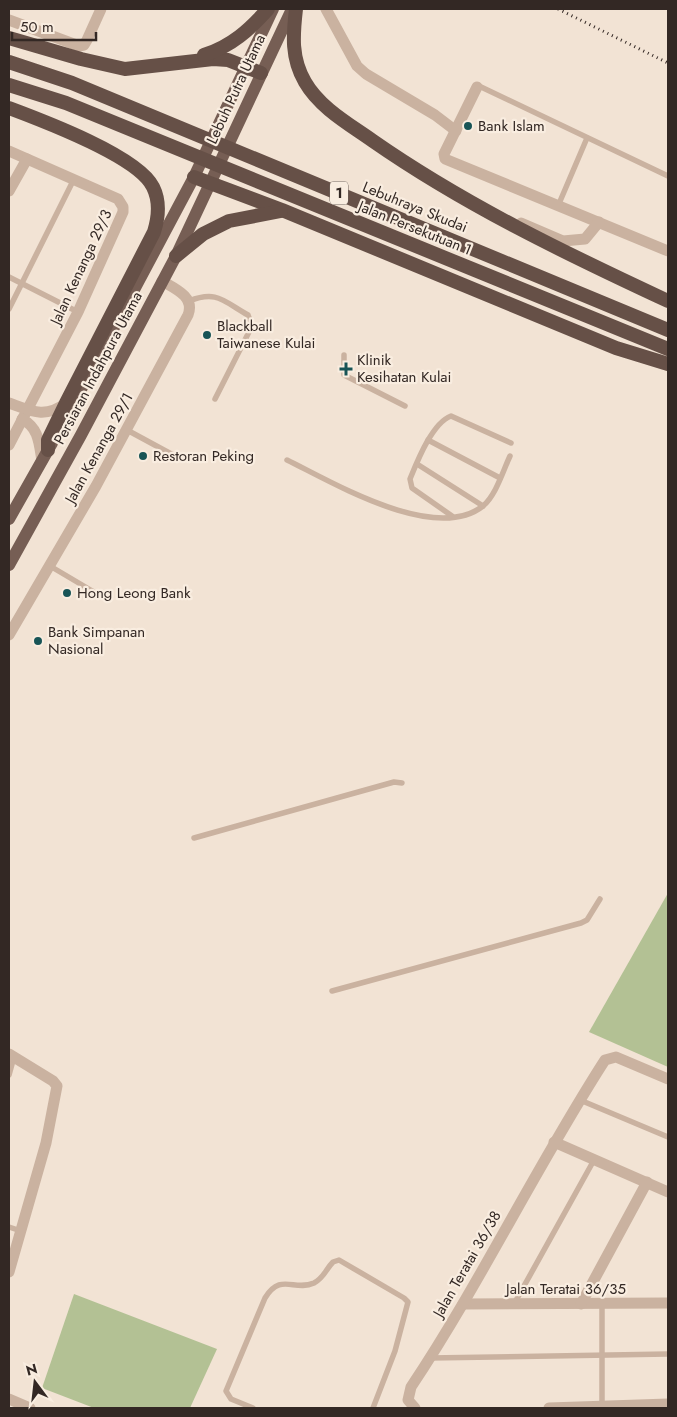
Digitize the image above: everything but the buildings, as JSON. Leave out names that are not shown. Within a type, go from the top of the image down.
[{"type":"highway","points":[[185,62],[222,50],[250,30],[268,9]]},
{"type":"highway","points":[[294,9],[293,42],[295,60],[305,82],[318,98],[340,118],[422,175],[563,252],[668,301]]},
{"type":"highway","points":[[9,38],[81,59],[125,69],[213,59],[228,60],[262,74]]},
{"type":"highway","name":"Lebuhraya Skudai","points":[[9,62],[72,83],[668,330]]},
{"type":"highway","name":"Jalan Persekutuan 1","points":[[9,85],[66,103],[668,349]]},
{"type":"highway","points":[[9,108],[52,124],[127,162],[152,186],[158,202],[158,217],[154,232],[66,403],[48,440],[45,456]]},
{"type":"highway","points":[[194,177],[282,210],[616,348],[668,364]]},
{"type":"highway","points":[[176,256],[204,234],[229,221],[282,210]]},
{"type":"main road","name":"Lebuh Putra Utama","points":[[194,177],[273,9]]},
{"type":"main road","name":"Lebuh Putra Utama","points":[[210,183],[294,9]]},
{"type":"main road","name":"Persiaran Indahpura Utama","points":[[9,518],[13,506],[45,456],[194,177]]},
{"type":"main road","name":"Persiaran Indahpura Utama","points":[[9,565],[82,435],[176,256],[210,183]]},
{"type":"street","points":[[326,9],[357,66],[366,74],[435,115],[456,130]]},
{"type":"street","points":[[9,20],[79,46],[84,45],[87,40],[96,10]]},
{"type":"street","points":[[29,44],[34,29]]},
{"type":"street","points":[[476,87],[444,154],[445,159],[668,251]]},
{"type":"street","name":"Jalan Kenanga 29/3","points":[[9,151],[118,199],[123,207],[122,217],[78,312],[9,445]]},
{"type":"street","points":[[9,191],[26,158]]},
{"type":"street","points":[[465,197],[563,241],[585,239],[599,222]]},
{"type":"street","points":[[162,281],[182,293],[188,301]]},
{"type":"street","name":"Jalan Kenanga 29/1","points":[[9,635],[127,430],[188,315],[188,301]]},
{"type":"street","points":[[9,403],[25,414],[32,424],[45,456]]},
{"type":"street","points":[[25,414],[56,410],[66,403]]},
{"type":"street","points":[[9,1272],[48,1134],[57,1086],[53,1081],[11,1056]]},
{"type":"street","name":"Jalan Teratai 36/38","points":[[411,1404],[411,1387],[463,1304],[554,1142],[605,1060],[610,1056],[616,1056],[668,1079]]},
{"type":"street","points":[[554,1142],[668,1192]]},
{"type":"street","points":[[581,1304],[646,1182]]},
{"type":"street","name":"Jalan Teratai 36/35","points":[[463,1304],[668,1303]]},
{"type":"street","points":[[9,1399],[30,1408]]},
{"type":"street","points":[[549,1408],[668,1404]]},
{"type":"lane","points":[[476,87],[479,86],[668,176]]},
{"type":"lane","points":[[558,206],[587,138]]},
{"type":"lane","points":[[9,309],[74,178]]},
{"type":"lane","points":[[9,276],[78,312]]},
{"type":"lane","points":[[188,301],[205,295],[213,296],[248,315],[252,320],[252,326],[215,399]]},
{"type":"lane","points":[[344,355],[344,375],[405,406]]},
{"type":"lane","points":[[452,516],[412,488],[410,479],[428,440],[445,419],[451,416],[510,443]]},
{"type":"lane","points":[[127,430],[175,456]]},
{"type":"lane","points":[[428,440],[500,478]]},
{"type":"lane","points":[[287,460],[388,509],[430,516],[452,516],[467,514],[483,506],[500,478],[510,456]]},
{"type":"lane","points":[[417,464],[483,506]]},
{"type":"lane","points":[[50,566],[99,595]]},
{"type":"lane","points":[[194,838],[394,782],[402,783]]},
{"type":"lane","points":[[332,991],[581,923],[587,920],[600,900]]},
{"type":"lane","points":[[9,1076],[11,1056]]},
{"type":"lane","points":[[580,1100],[668,1137]]},
{"type":"lane","points":[[514,1304],[594,1160]]},
{"type":"lane","points":[[9,1227],[22,1231]]},
{"type":"lane","points":[[253,1408],[231,1399],[226,1391],[265,1298],[269,1291],[282,1283],[302,1285],[316,1282],[336,1260],[342,1261],[408,1302],[395,1351],[373,1408]]},
{"type":"lane","points":[[602,1304],[602,1407]]},
{"type":"lane","points":[[430,1358],[668,1354]]},
{"type":"green space","points":[[668,893],[668,1067],[589,1032]]},
{"type":"green space","points":[[74,1294],[217,1349],[190,1408],[94,1408],[42,1388]]},
{"type":"railway","points":[[558,9],[668,63]]},
{"type":"place","name":"Bank Islam","points":[[468,126]]},
{"type":"place","name":"Blackball Taiwanese Kulai","points":[[207,335]]},
{"type":"place","name":"Klinik Kesihatan Kulai","points":[[346,369]]},
{"type":"place","name":"Restoran Peking","points":[[143,456]]},
{"type":"place","name":"Hong Leong Bank","points":[[67,593]]},
{"type":"place","name":"Bank Simpanan Nasional","points":[[38,641]]}]
